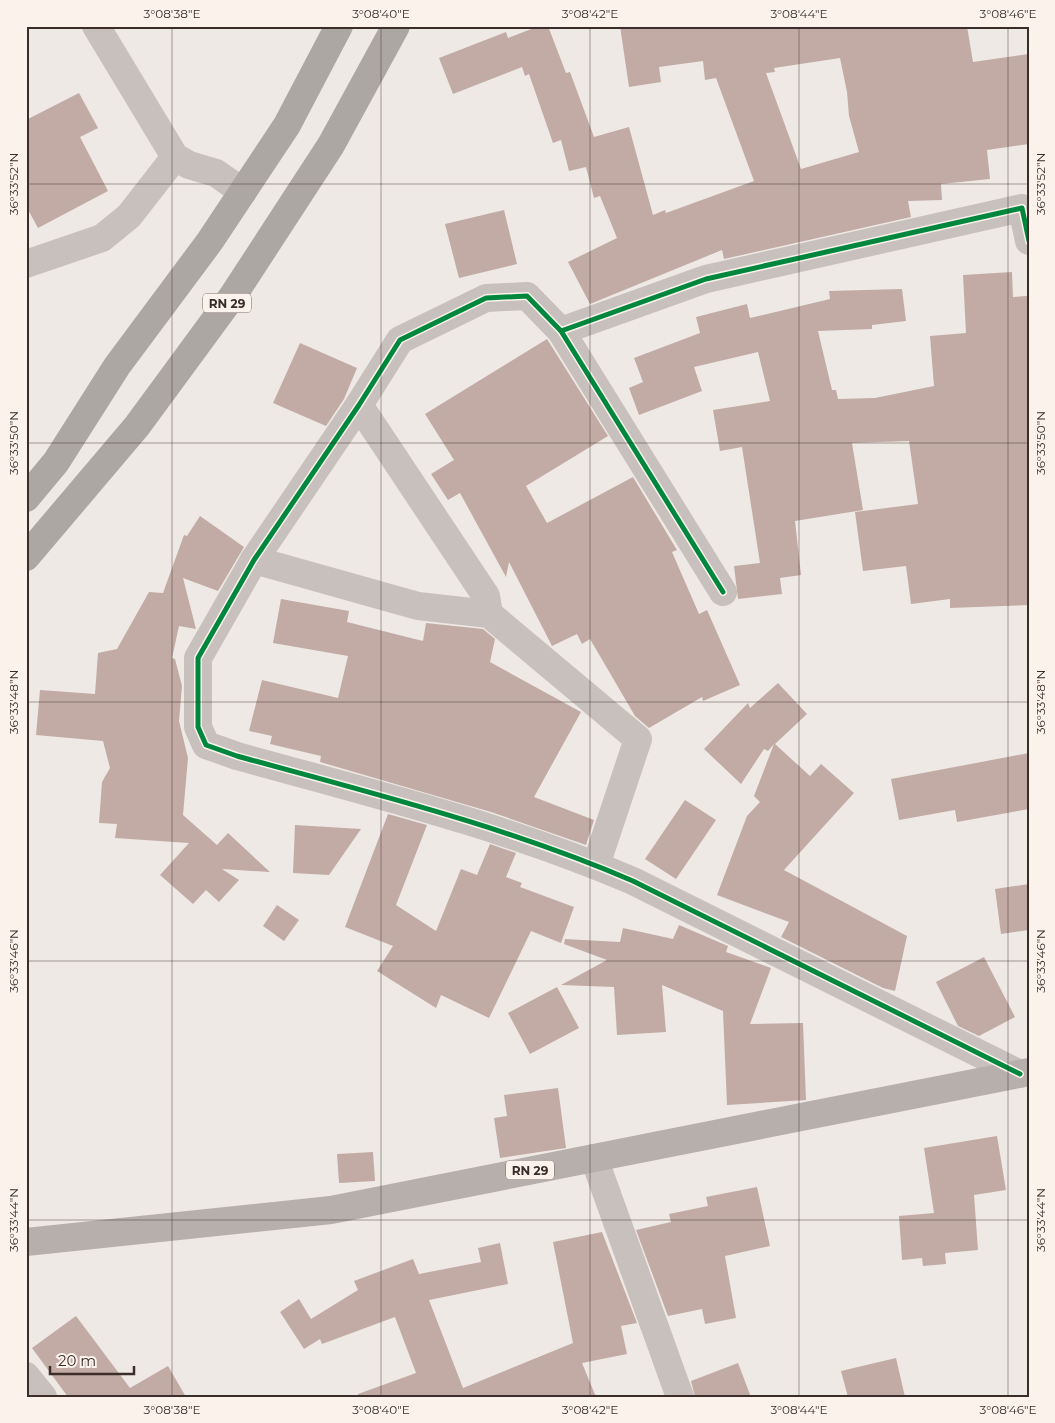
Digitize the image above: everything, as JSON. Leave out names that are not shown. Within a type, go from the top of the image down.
[{"type":"highway","points":[[26,498],[56,462],[117,366],[210,242],[287,125],[339,26]]},
{"type":"highway","name":"RN 29","points":[[26,557],[137,426],[234,294],[331,145],[397,26]]},
{"type":"main road","name":"RN 29","points":[[26,1242],[331,1210],[1024,1073]]},
{"type":"street","points":[[96,26],[175,156],[189,165],[216,173],[243,192]]},
{"type":"street","points":[[26,264],[102,238],[129,216],[175,156]]},
{"type":"street","points":[[561,330],[706,279],[1025,208],[1029,241]]},
{"type":"street","points":[[723,592],[561,330],[527,296],[486,298],[400,340],[359,405],[254,560],[198,658],[198,727],[206,745],[237,756],[471,820],[596,865],[633,881],[1024,1073]]},
{"type":"street","points":[[359,405],[486,596],[489,614]]},
{"type":"street","points":[[254,560],[418,606],[489,614],[638,739],[596,865]]},
{"type":"street","points":[[594,1158],[680,1397]]},
{"type":"street","points":[[26,1376],[43,1397]]},
{"type":"building","points":[[539,26],[548,26],[566,73],[570,72],[594,137],[629,127],[653,215],[665,210],[666,213],[754,181],[716,78],[705,80],[703,61],[659,67],[661,82],[629,87],[620,26],[967,26],[973,62],[1029,54],[1029,144],[987,150],[990,179],[941,184],[942,200],[908,201],[911,217],[724,259],[722,250],[590,304],[568,262],[617,238],[600,196],[594,198],[586,167],[569,171],[561,140],[553,143],[529,74],[525,76],[522,67],[453,94],[439,58],[506,32],[508,38]],"holes":[[[840,58],[847,92],[849,116],[859,152],[801,169],[766,73],[775,72],[774,68]]]},
{"type":"building","points":[[79,93],[98,128],[80,137],[108,191],[38,228],[26,206],[26,120]]},
{"type":"building","points":[[504,210],[517,264],[459,278],[445,224]]},
{"type":"building","points":[[1012,272],[1013,297],[1027,296],[1029,605],[950,608],[950,599],[911,604],[906,566],[863,571],[855,512],[918,504],[909,441],[852,443],[863,510],[795,521],[801,575],[780,578],[782,594],[738,599],[734,566],[760,563],[742,447],[720,451],[713,410],[770,401],[758,352],[694,367],[702,391],[639,415],[629,388],[643,382],[634,358],[700,333],[696,317],[747,304],[750,318],[830,299],[829,291],[902,289],[906,321],[872,325],[872,329],[818,331],[832,390],[836,390],[838,399],[875,398],[934,386],[930,336],[966,333],[963,275]]},
{"type":"building","points":[[547,339],[608,436],[526,486],[547,523],[633,477],[677,550],[672,552],[699,614],[707,610],[740,685],[703,701],[702,697],[649,728],[635,716],[590,639],[582,644],[577,634],[552,646],[509,562],[506,577],[460,493],[448,500],[431,474],[454,460],[425,414]]},
{"type":"building","points":[[300,343],[357,368],[344,399],[326,426],[273,403]]},
{"type":"building","points":[[200,516],[244,547],[218,591],[183,578],[196,629],[179,626],[172,658],[175,659],[182,686],[179,721],[188,758],[183,815],[217,845],[228,833],[270,872],[222,869],[239,880],[219,902],[206,890],[193,904],[160,875],[189,843],[115,838],[117,824],[99,823],[102,782],[110,768],[103,741],[36,735],[40,690],[95,694],[98,653],[117,649],[149,592],[163,593],[184,535],[187,536]]},
{"type":"building","points":[[281,599],[349,611],[347,622],[423,641],[426,623],[483,629],[495,639],[490,662],[581,712],[534,797],[594,820],[586,845],[491,812],[320,762],[321,756],[270,744],[272,736],[249,731],[262,680],[338,698],[348,656],[273,643]]},
{"type":"building","points":[[778,683],[807,714],[775,744],[810,776],[821,764],[854,793],[784,870],[907,936],[895,991],[883,988],[781,937],[789,922],[717,895],[747,816],[760,802],[754,796],[774,744],[768,751],[764,749],[741,784],[704,749],[748,703],[750,708]]},
{"type":"building","points":[[1029,753],[1029,809],[957,822],[955,810],[899,820],[891,779]]},
{"type":"building","points":[[685,800],[716,820],[676,879],[645,859]]},
{"type":"building","points":[[388,814],[427,825],[396,905],[436,931],[461,869],[477,875],[490,844],[516,853],[506,877],[522,883],[520,887],[574,907],[561,943],[531,931],[489,1018],[441,995],[436,1008],[377,971],[393,946],[345,927]]},
{"type":"building","points":[[295,825],[361,829],[329,875],[293,873]]},
{"type":"building","points":[[1029,884],[1029,930],[1001,934],[995,889]]},
{"type":"building","points":[[277,905],[299,920],[284,941],[263,926]]},
{"type":"building","points":[[679,925],[728,946],[726,952],[771,968],[750,1024],[803,1023],[806,1100],[727,1105],[723,1011],[662,985],[666,1032],[617,1035],[614,987],[561,985],[607,960],[564,944],[565,939],[620,942],[623,928],[673,939]]},
{"type":"building","points":[[984,957],[1015,1017],[979,1036],[958,1026],[936,982]]},
{"type":"building","points":[[557,987],[579,1028],[530,1054],[508,1013]]},
{"type":"building","points":[[558,1088],[566,1148],[500,1158],[494,1118],[507,1116],[504,1095]]},
{"type":"building","points":[[997,1136],[1006,1190],[974,1195],[978,1250],[945,1253],[946,1264],[923,1266],[922,1258],[902,1260],[899,1216],[934,1213],[924,1148]]},
{"type":"building","points":[[373,1152],[375,1181],[339,1183],[337,1154]]},
{"type":"building","points":[[757,1187],[770,1246],[725,1256],[736,1318],[705,1324],[702,1309],[668,1316],[636,1230],[671,1222],[669,1214],[708,1206],[706,1197]]},
{"type":"building","points":[[602,1232],[637,1323],[621,1326],[627,1354],[582,1363],[596,1397],[359,1397],[358,1394],[416,1373],[395,1317],[322,1344],[320,1339],[304,1349],[280,1312],[299,1299],[311,1319],[358,1290],[354,1281],[413,1259],[419,1274],[481,1262],[478,1248],[500,1243],[508,1284],[429,1300],[463,1388],[573,1343],[553,1242]]},
{"type":"building","points":[[76,1316],[130,1388],[168,1366],[186,1397],[68,1397],[32,1348]]},
{"type":"building","points":[[896,1358],[905,1397],[848,1397],[841,1371]]},
{"type":"building","points":[[738,1363],[751,1397],[695,1397],[691,1381]]},
{"type":"cycle path","points":[[561,331],[706,279],[1022,208],[1029,241]]},
{"type":"cycle path","points":[[723,592],[561,331],[527,296],[486,298],[400,340],[359,405],[254,560],[198,658],[198,727],[206,745],[237,756],[387,797],[487,827],[585,861],[633,881],[1020,1074]]}]
